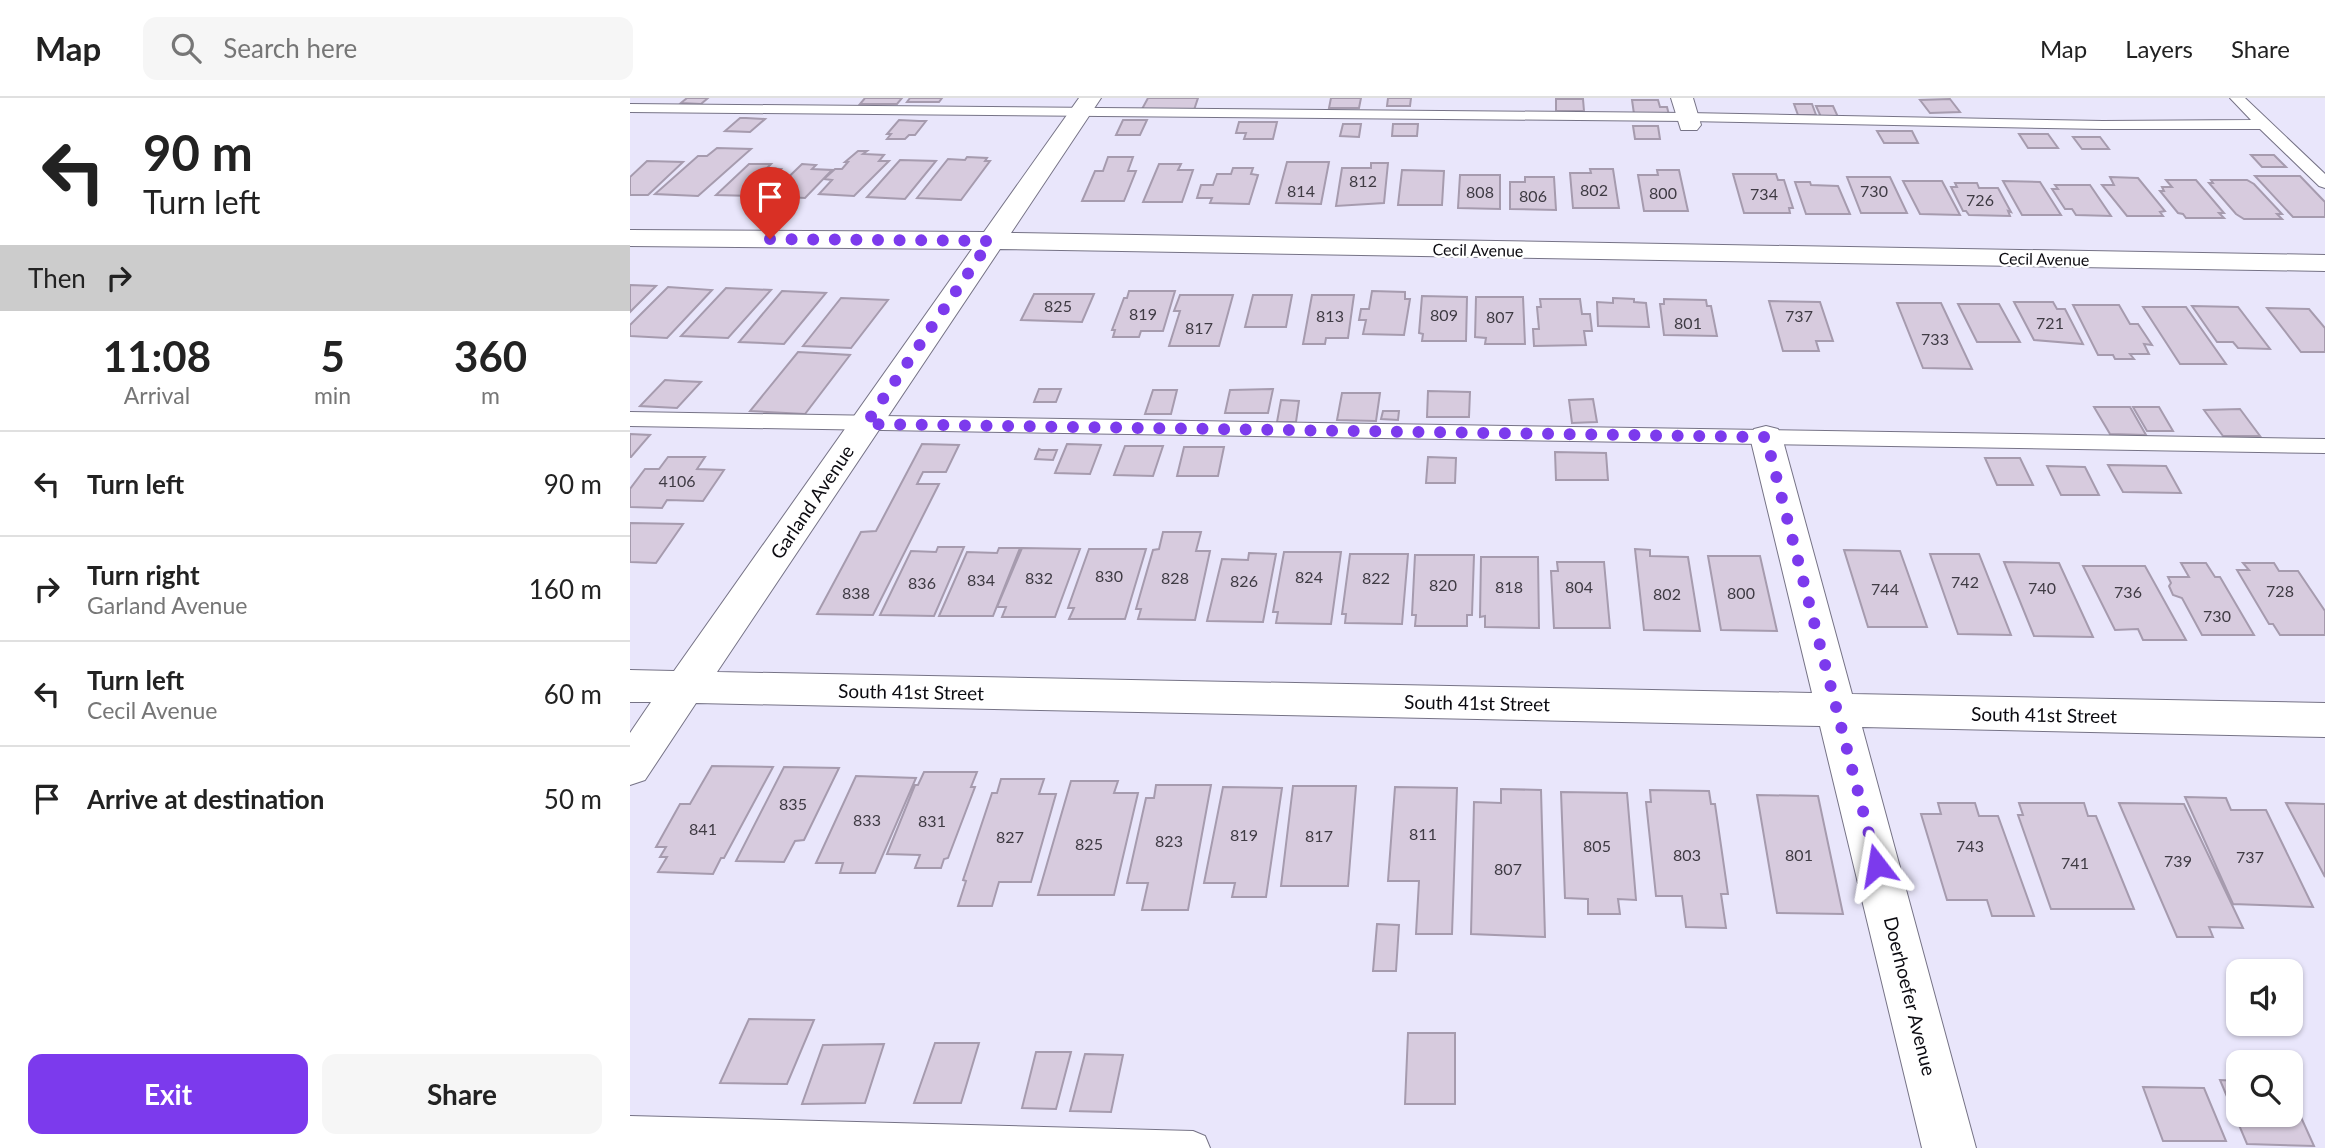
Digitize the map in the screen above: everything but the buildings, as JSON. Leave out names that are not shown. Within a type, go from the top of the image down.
[{"type":"street","name":"Garland Avenue","points":[[630,767],[1084,106]]},
{"type":"street","name":"Cecil Avenue","points":[[630,238],[990,241],[2325,263]]},
{"type":"street","name":"Doerhoefer Avenue","points":[[1766,437],[1949,1148]]},
{"type":"street","name":"South 41st Street","points":[[630,686],[2325,720]]},
{"type":"lane","points":[[2237,98],[2325,183]]},
{"type":"lane","points":[[630,108],[1084,106],[1686,113],[2102,125],[2264,124]]},
{"type":"lane","points":[[630,419],[2325,446]]},
{"type":"lane","points":[[630,1133],[1193,1148]]},
{"type":"route","points":[[770,239],[990,241],[866,424],[1766,437],[1877,865]]}]
